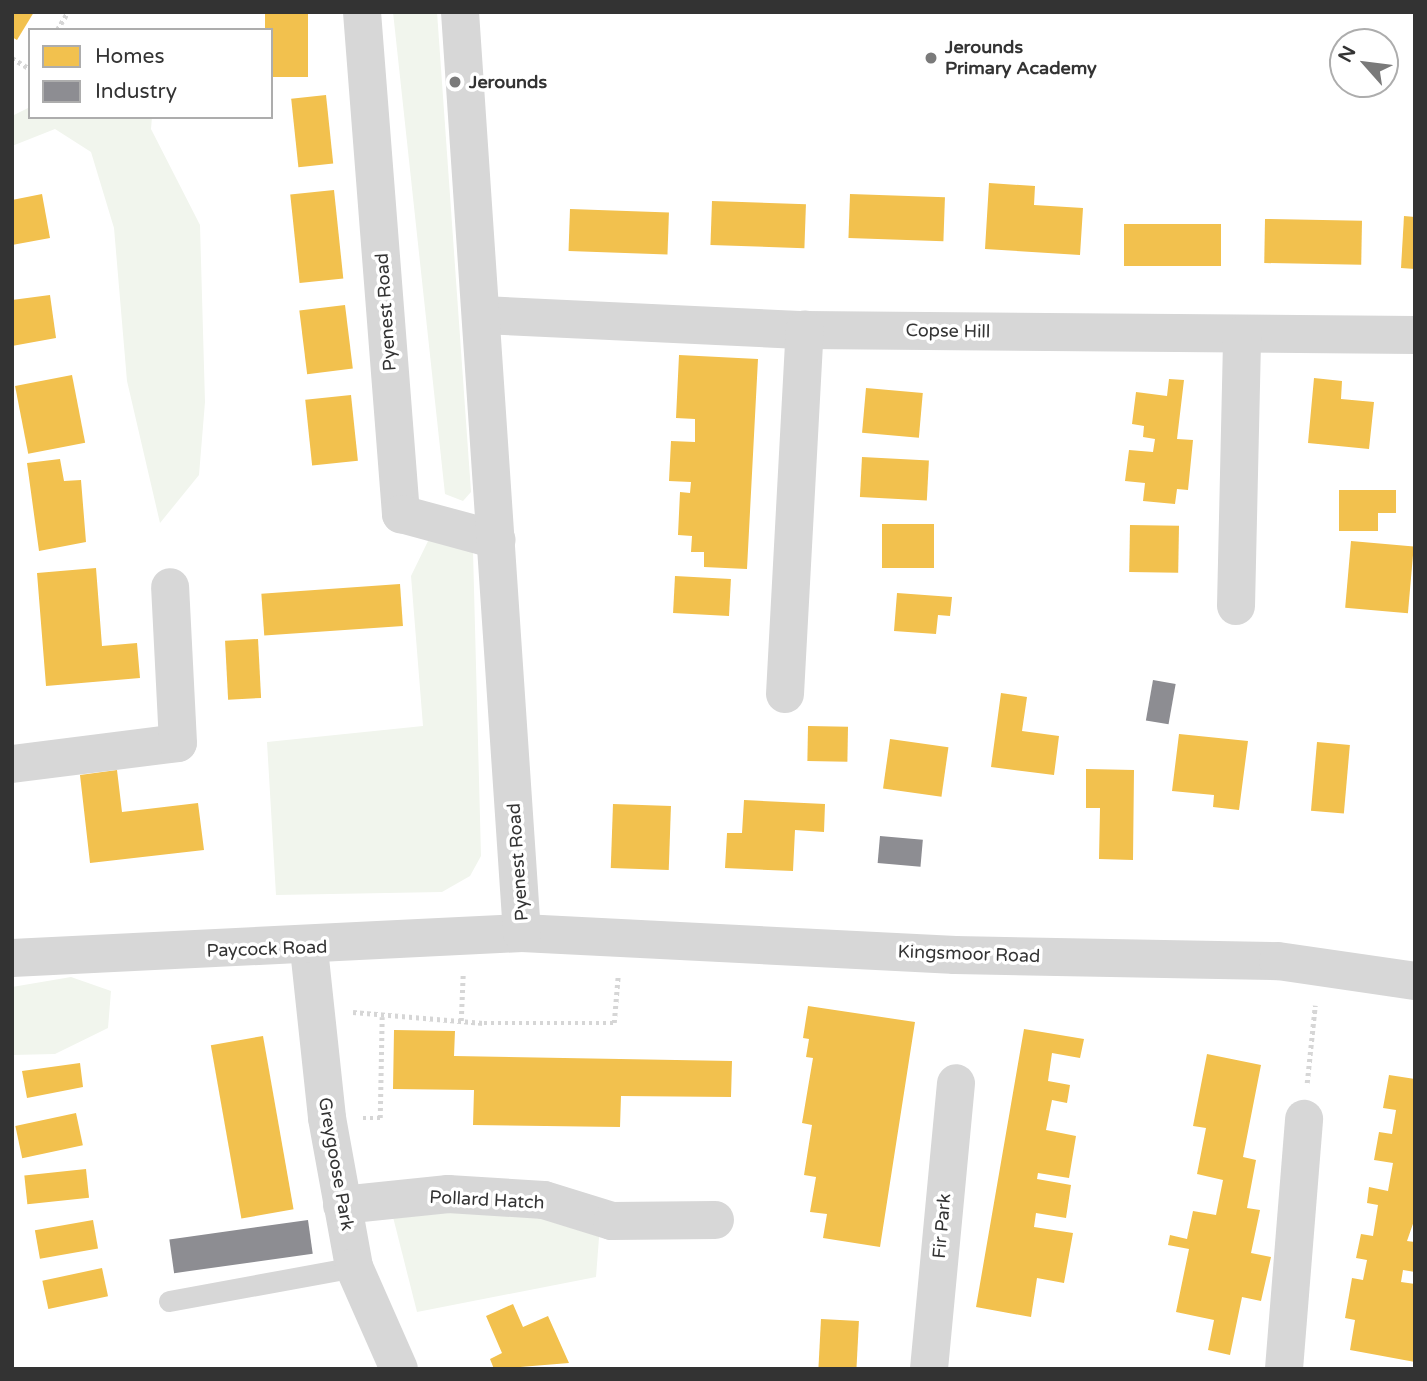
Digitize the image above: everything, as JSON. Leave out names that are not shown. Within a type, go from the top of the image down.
[{"type":"street","name":"Pyenest Road","points":[[362,12],[401,514],[497,540]]},
{"type":"street","name":"Pyenest Road","points":[[460,12],[522,933]]},
{"type":"street","name":"Copse Hill","points":[[482,315],[805,330],[1415,335]]},
{"type":"street","points":[[785,694],[805,330]]},
{"type":"street","points":[[1236,606],[1242,335]]},
{"type":"street","points":[[12,764],[178,743],[170,587]]},
{"type":"street","name":"Kingsmoor Road","points":[[522,933],[1319,967],[1415,981]]},
{"type":"street","name":"Paycock Road","points":[[12,958],[309,949],[522,933]]},
{"type":"street","name":"Greygoose Park","points":[[309,949],[342,1205],[354,1267],[399,1369]]},
{"type":"street","name":"Fir Park","points":[[929,1369],[956,1083]]},
{"type":"street","points":[[1284,1369],[1304,1119]]},
{"type":"street","name":"Pollard Hatch","points":[[342,1205],[449,1194],[544,1200],[612,1220],[715,1220]]},
{"type":"lane","points":[[169,1301],[354,1267]]},
{"type":"path","points":[[58,28],[68,12]]},
{"type":"path","points":[[12,58],[28,68]]},
{"type":"path","points":[[338,1010],[382,1017],[461,1021],[614,1023],[620,938]]},
{"type":"path","points":[[1304,1119],[1319,967]]},
{"type":"path","points":[[461,1021],[463,971]]},
{"type":"path","points":[[380,1118],[382,1017]]},
{"type":"shaded area","points":[[393,12],[437,12],[471,492],[463,501],[445,494]]},
{"type":"shaded area","points":[[28,108],[28,119],[152,119],[151,129],[200,225],[205,402],[199,475],[160,523],[127,381],[114,228],[91,152],[55,129],[12,146],[12,116]]},
{"type":"shaded area","points":[[429,539],[473,551],[481,856],[470,876],[442,892],[276,895],[267,742],[423,726],[411,576]]},
{"type":"shaded area","points":[[71,977],[111,991],[108,1028],[55,1054],[12,1055],[12,987]]},
{"type":"shaded area","points":[[544,1200],[600,1225],[596,1277],[417,1312],[392,1213]]},
{"type":"building: Homes","points":[[12,12],[34,12],[17,40],[12,37]]},
{"type":"building: Homes","points":[[265,12],[308,12],[308,77],[273,77],[273,28],[265,28]]},
{"type":"building: Homes","points":[[326,95],[333,164],[298,167],[291,99]]},
{"type":"building: Homes","points":[[989,183],[1035,186],[1034,205],[1083,208],[1080,255],[985,249]]},
{"type":"building: Homes","points":[[334,190],[343,279],[300,283],[290,195]]},
{"type":"building: Homes","points":[[42,194],[50,238],[12,245],[12,200]]},
{"type":"building: Homes","points":[[850,194],[945,197],[943,241],[848,238]]},
{"type":"building: Homes","points":[[712,201],[806,204],[804,248],[710,245]]},
{"type":"building: Homes","points":[[570,209],[669,212],[667,254],[569,251]]},
{"type":"building: Homes","points":[[1404,216],[1415,217],[1415,269],[1401,268]]},
{"type":"building: Homes","points":[[1265,219],[1362,221],[1361,265],[1264,263]]},
{"type":"building: Homes","points":[[1124,224],[1221,224],[1221,266],[1124,266]]},
{"type":"building: Homes","points":[[50,295],[56,338],[12,346],[12,300]]},
{"type":"building: Homes","points":[[345,305],[353,369],[307,374],[299,311]]},
{"type":"building: Homes","points":[[679,355],[758,359],[747,569],[704,567],[704,552],[691,552],[692,536],[678,535],[680,492],[690,493],[691,482],[669,481],[671,441],[695,442],[695,419],[676,418]]},
{"type":"building: Homes","points":[[72,375],[85,443],[28,454],[15,386]]},
{"type":"building: Homes","points":[[1314,378],[1342,381],[1341,399],[1374,402],[1369,449],[1308,443]]},
{"type":"building: Homes","points":[[1169,379],[1184,380],[1177,439],[1193,440],[1188,490],[1177,489],[1175,504],[1143,501],[1145,483],[1125,481],[1129,450],[1153,452],[1155,439],[1143,437],[1144,426],[1132,424],[1136,392],[1167,396]]},
{"type":"building: Homes","points":[[866,388],[923,393],[919,438],[862,433]]},
{"type":"building: Homes","points":[[351,395],[358,461],[312,465],[305,400]]},
{"type":"building: Homes","points":[[862,457],[929,461],[927,500],[860,497]]},
{"type":"building: Homes","points":[[60,459],[64,481],[81,480],[86,542],[39,551],[27,463]]},
{"type":"building: Homes","points":[[1339,490],[1396,490],[1396,513],[1378,513],[1378,531],[1339,531]]},
{"type":"building: Homes","points":[[882,524],[934,524],[934,568],[882,568]]},
{"type":"building: Homes","points":[[1130,525],[1179,526],[1178,573],[1129,572]]},
{"type":"building: Homes","points":[[1351,541],[1414,546],[1408,613],[1345,608]]},
{"type":"building: Homes","points":[[96,568],[102,646],[137,643],[140,678],[46,686],[37,573]]},
{"type":"building: Homes","points":[[675,576],[731,579],[729,616],[673,613]]},
{"type":"building: Homes","points":[[400,584],[403,626],[264,636],[261,594]]},
{"type":"building: Homes","points":[[897,593],[952,597],[950,616],[938,615],[936,634],[894,631]]},
{"type":"building: Homes","points":[[258,639],[261,698],[228,700],[225,641]]},
{"type":"building: Homes","points":[[1001,693],[1027,697],[1022,731],[1059,736],[1054,775],[991,767]]},
{"type":"building: Homes","points":[[808,726],[848,727],[847,762],[807,761]]},
{"type":"building: Homes","points":[[1179,734],[1248,741],[1239,810],[1213,807],[1214,795],[1172,791]]},
{"type":"building: Homes","points":[[890,739],[948,747],[941,797],[883,789]]},
{"type":"building: Homes","points":[[1317,742],[1350,745],[1344,814],[1311,811]]},
{"type":"building: Homes","points":[[1086,769],[1134,770],[1133,860],[1099,859],[1100,808],[1086,808]]},
{"type":"building: Homes","points":[[117,770],[122,812],[198,803],[204,850],[90,863],[80,775]]},
{"type":"building: Homes","points":[[744,800],[825,804],[824,832],[795,830],[793,871],[725,868],[727,833],[742,833]]},
{"type":"building: Homes","points":[[613,804],[671,806],[669,870],[611,868]]},
{"type":"building: Homes","points":[[808,1006],[915,1022],[880,1247],[823,1238],[827,1214],[810,1212],[816,1177],[804,1175],[812,1125],[802,1123],[813,1058],[806,1057],[809,1039],[803,1038]]},
{"type":"building: Homes","points":[[1024,1029],[1084,1039],[1080,1058],[1052,1053],[1048,1081],[1070,1085],[1067,1103],[1052,1100],[1046,1130],[1076,1136],[1069,1178],[1038,1173],[1037,1179],[1071,1185],[1066,1218],[1036,1213],[1034,1227],[1073,1233],[1064,1283],[1037,1278],[1031,1317],[976,1307]]},
{"type":"building: Homes","points":[[394,1030],[455,1031],[454,1056],[732,1061],[731,1097],[621,1096],[620,1127],[473,1125],[474,1090],[393,1089]]},
{"type":"building: Homes","points":[[263,1036],[294,1209],[241,1219],[211,1045]]},
{"type":"building: Homes","points":[[1207,1054],[1261,1065],[1243,1157],[1256,1160],[1247,1208],[1260,1210],[1251,1253],[1271,1257],[1261,1301],[1242,1297],[1230,1355],[1208,1350],[1214,1320],[1176,1312],[1189,1249],[1168,1245],[1170,1235],[1187,1239],[1193,1211],[1216,1215],[1223,1180],[1197,1174],[1206,1128],[1193,1126]]},
{"type":"building: Homes","points":[[80,1063],[83,1087],[27,1098],[22,1071]]},
{"type":"building: Homes","points":[[1389,1075],[1415,1079],[1415,1218],[1407,1241],[1415,1242],[1415,1272],[1403,1270],[1401,1282],[1415,1284],[1415,1362],[1350,1350],[1355,1320],[1345,1318],[1352,1278],[1363,1280],[1367,1260],[1356,1258],[1361,1234],[1373,1236],[1378,1205],[1367,1203],[1369,1187],[1388,1191],[1393,1163],[1374,1160],[1379,1132],[1392,1134],[1396,1110],[1383,1108]]},
{"type":"building: Homes","points":[[76,1113],[83,1145],[22,1158],[15,1126]]},
{"type":"building: Homes","points":[[86,1169],[89,1198],[27,1204],[24,1175]]},
{"type":"building: Homes","points":[[93,1220],[98,1249],[40,1259],[35,1230]]},
{"type":"building: Homes","points":[[102,1268],[108,1296],[48,1309],[42,1281]]},
{"type":"building: Homes","points":[[513,1304],[523,1327],[548,1316],[569,1363],[494,1369],[490,1359],[502,1353],[486,1316]]},
{"type":"building: Homes","points":[[821,1319],[859,1321],[856,1369],[818,1367]]},
{"type":"building: Industry","points":[[1153,680],[1176,684],[1169,724],[1146,720]]},
{"type":"building: Industry","points":[[880,836],[923,840],[920,867],[878,863]]},
{"type":"building: Industry","points":[[308,1220],[313,1254],[174,1273],[169,1239]]},
{"type":"place","name":"Jerounds Primary Academy","points":[[931,58]]},
{"type":"place","name":"Jerounds","points":[[455,82]]}]
